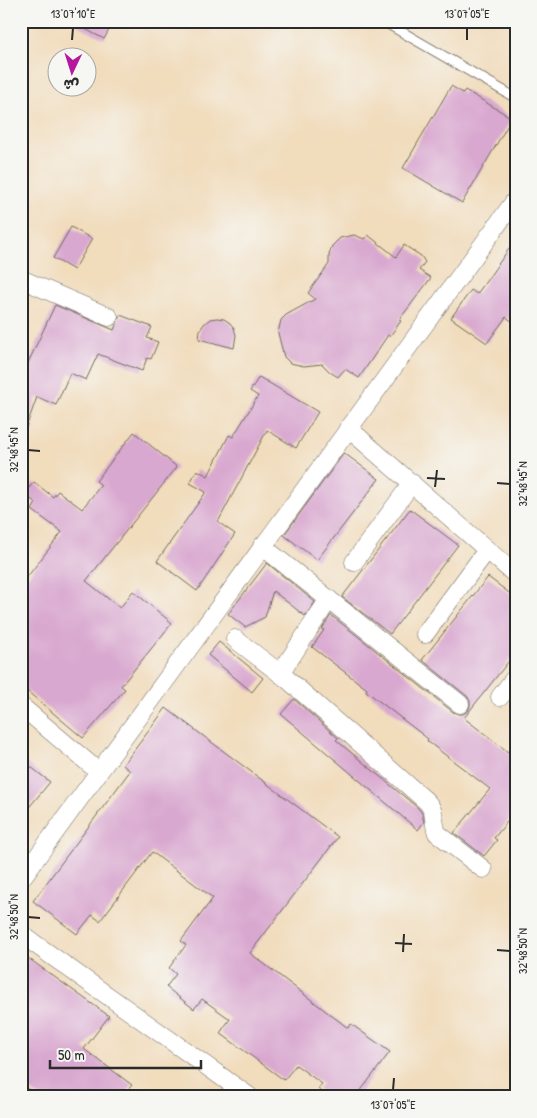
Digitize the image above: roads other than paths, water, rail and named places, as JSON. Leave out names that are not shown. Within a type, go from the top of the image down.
[{"type":"street","points":[[21,879],[516,199]]},
{"type":"street","points":[[21,279],[109,317]]},
{"type":"street","points":[[348,428],[516,575]]},
{"type":"street","points":[[354,562],[412,483]]},
{"type":"street","points":[[262,546],[460,704]]},
{"type":"street","points":[[425,634],[487,550]]},
{"type":"street","points":[[280,674],[329,599]]},
{"type":"street","points":[[235,639],[280,674],[426,801],[432,807],[434,826],[437,833],[483,869]]},
{"type":"street","points":[[500,697],[516,676]]},
{"type":"street","points":[[21,706],[99,772]]},
{"type":"street","points":[[21,934],[250,1097]]},
{"type":"lane","points":[[384,21],[516,98]]}]
